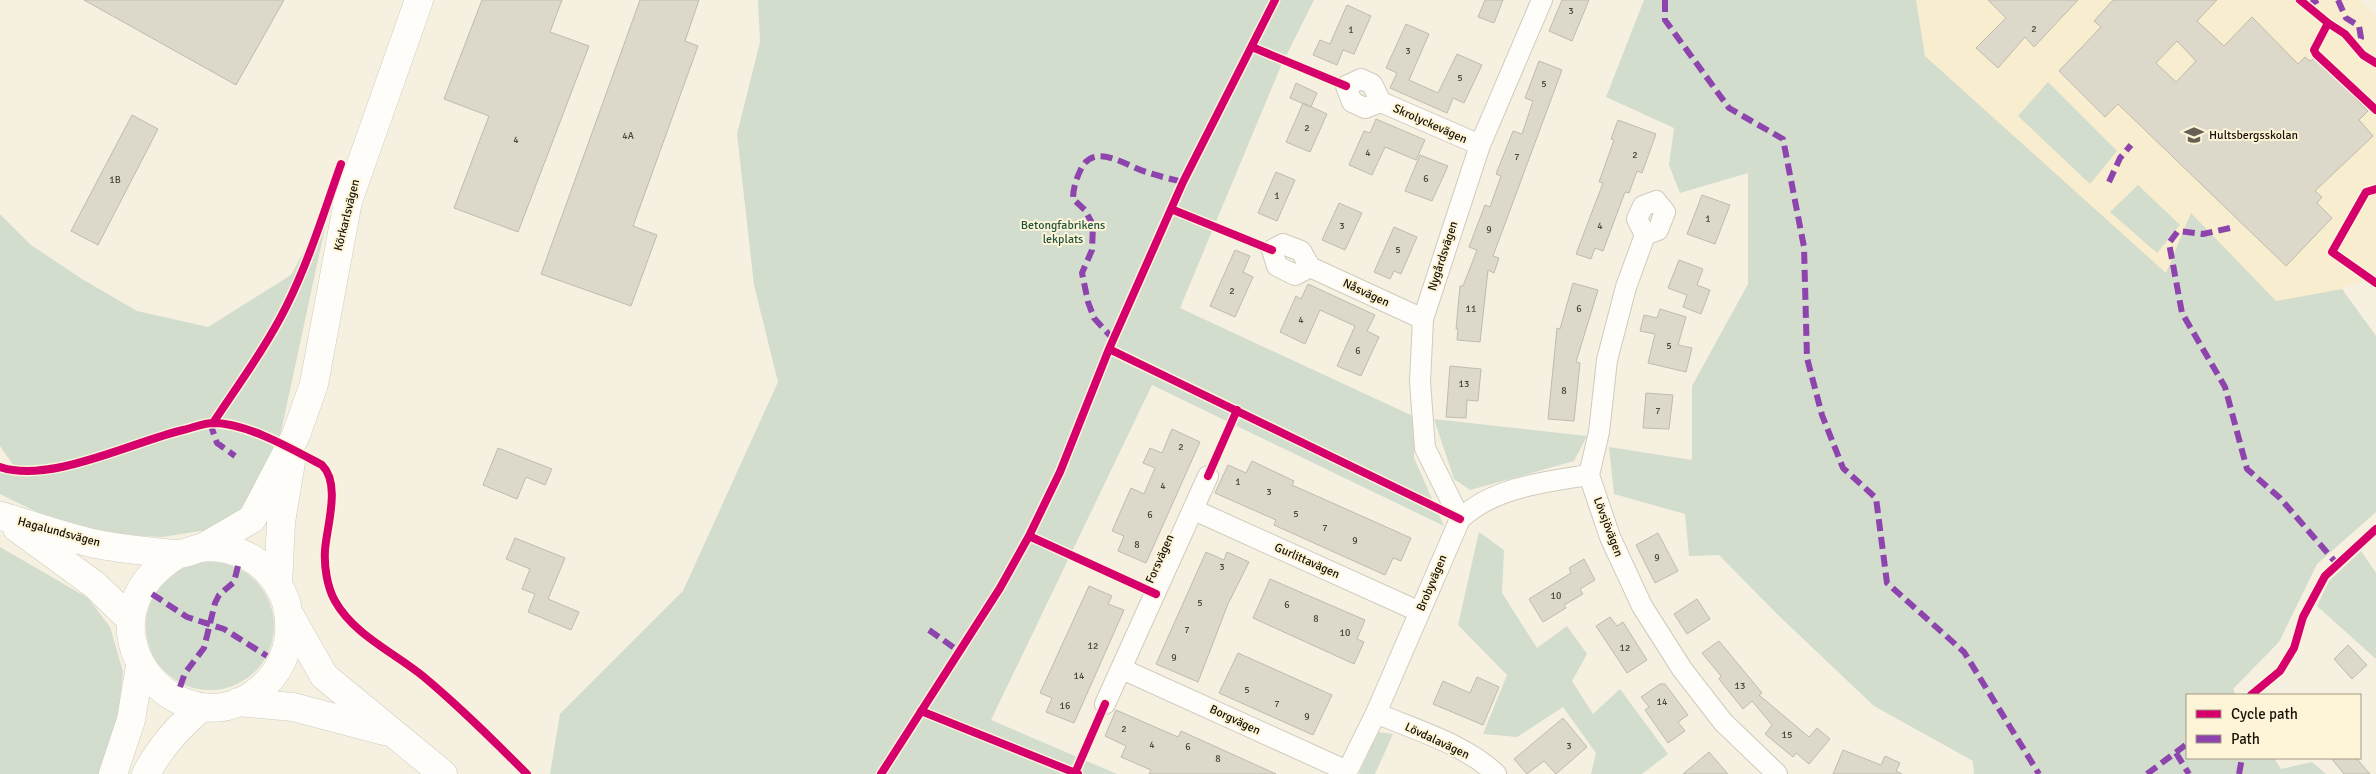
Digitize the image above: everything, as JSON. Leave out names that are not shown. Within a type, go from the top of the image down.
[{"type":"main road","name":"Körkarlsvägen","points":[[190,551],[252,519],[296,435],[314,384],[348,201],[419,0]]},
{"type":"main road","name":"Körkarlsvägen","points":[[278,584],[281,522],[296,435]]},
{"type":"main road","name":"Hagalundsvägen","points":[[0,516],[93,544],[190,551]]},
{"type":"main road","name":"Hagalundsvägen","points":[[0,516],[95,586],[131,620]]},
{"type":"main road","points":[[290,616],[289,643],[279,668],[262,689],[238,702],[220,707],[202,707],[178,700],[156,686],[140,666],[132,644],[131,620],[136,600],[145,581],[160,565],[190,551],[224,549],[245,555],[264,568],[278,584],[290,616],[324,676],[443,774]]},
{"type":"main road","points":[[113,774],[130,720],[140,666]]},
{"type":"main road","points":[[238,702],[293,707],[390,732]]},
{"type":"main road","points":[[146,774],[161,749],[180,724],[202,707]]},
{"type":"street","name":"Nygårdsvägen","points":[[1460,519],[1425,448],[1420,382],[1423,318],[1480,145],[1542,0]]},
{"type":"street","name":"Skrolyckevägen","points":[[1381,102],[1480,145]]},
{"type":"street","points":[[1589,475],[1599,432],[1608,360],[1626,287],[1645,235]]},
{"type":"street","name":"Nåsvägen","points":[[1310,267],[1423,318]]},
{"type":"street","name":"Brobyvägen","points":[[1347,773],[1376,713],[1460,519],[1474,506],[1515,489],[1589,475]]},
{"type":"street","name":"Lövsjövägen","points":[[1589,475],[1610,537],[1642,606],[1682,669],[1723,722],[1776,774]]},
{"type":"street","name":"Forsvägen","points":[[1104,704],[1122,669],[1208,476]]},
{"type":"street","name":"Gurlittavägen","points":[[1194,510],[1420,612]]},
{"type":"street","name":"Borgvägen","points":[[1122,669],[1347,773]]},
{"type":"street","name":"Lövdalavägen","points":[[1376,713],[1452,745],[1489,767],[1496,774]]},
{"type":"shaded area","name":"Hultsbergsskolan","points":[[1916,0],[2359,0],[2376,16],[2376,276],[2342,289],[2276,301],[2191,214],[2166,274],[1925,56]]},
{"type":"green space","name":"Betongfabrikens lekplats","points":[[758,0],[1314,0],[1281,66],[1180,308],[1415,417],[1414,458],[1444,526],[1152,385],[991,720],[1117,774],[550,774],[560,714],[683,591],[778,382],[754,285],[737,134],[760,42]]},
{"type":"green space","points":[[1644,0],[1916,0],[1925,56],[2166,273],[2191,213],[2276,301],[2342,289],[2376,336],[2376,512],[2317,564],[2279,642],[2233,689],[2236,694],[2186,694],[2186,759],[2275,759],[2281,769],[2312,762],[2326,774],[1974,774],[1973,761],[1874,706],[1777,614],[1719,555],[1689,556],[1685,514],[1614,494],[1609,447],[1692,460],[1692,386],[1748,284],[1748,173],[1680,193],[1669,165],[1674,128],[1606,97]]},
{"type":"green space","points":[[2048,82],[2117,151],[2090,184],[2018,116]]},
{"type":"green space","points":[[2138,185],[2180,225],[2157,253],[2110,212]]},
{"type":"green space","points":[[330,204],[276,455],[247,511],[207,530],[162,537],[95,533],[51,519],[0,494],[0,473],[31,476],[16,469],[0,446],[0,214],[31,245],[82,279],[137,311],[208,327],[291,275]]},
{"type":"green space","points":[[1434,419],[1587,436],[1574,461],[1470,490],[1454,479]]},
{"type":"green space","points":[[1479,532],[1504,550],[1502,593],[1537,648],[1567,626],[1587,654],[1572,681],[1593,714],[1620,689],[1668,754],[1642,774],[1591,774],[1596,753],[1563,707],[1517,737],[1483,734],[1507,675],[1458,625]]},
{"type":"green space","points":[[0,547],[88,598],[110,627],[123,672],[115,750],[103,774],[0,774]]},
{"type":"green space","points":[[2361,551],[2376,573],[2376,659],[2317,606],[2329,581]]},
{"type":"green space","points":[[210,562],[234,567],[255,581],[269,602],[274,626],[269,650],[255,671],[234,685],[210,690],[186,685],[165,671],[151,650],[146,626],[151,602],[165,581],[186,567]]},
{"type":"green space","points":[[1378,732],[1393,734],[1375,774],[1359,774]]},
{"type":"building","points":[[84,0],[284,0],[236,85]]},
{"type":"building","points":[[482,0],[562,0],[550,32],[589,46],[518,232],[454,208],[489,116],[444,99]]},
{"type":"building","points":[[640,0],[699,0],[685,41],[698,46],[633,226],[657,235],[631,306],[541,274]]},
{"type":"building","points":[[1485,0],[1503,0],[1494,23],[1478,17]]},
{"type":"building","points":[[1562,0],[1589,0],[1572,41],[1549,31]]},
{"type":"building","points":[[1988,0],[2078,0],[2034,47],[2025,37],[1998,68],[1976,48],[2006,18]]},
{"type":"building","name":"Hultsbergsskolan","points":[[2113,0],[2217,0],[2197,21],[2224,46],[2252,17],[2298,64],[2305,57],[2310,61],[2315,58],[2368,111],[2359,120],[2373,136],[2315,191],[2322,197],[2317,203],[2332,218],[2286,266],[2118,104],[2105,117],[2059,71],[2101,27],[2094,21]],"holes":[[[2177,41],[2196,61],[2176,82],[2156,63]]]},
{"type":"building","points":[[1347,5],[1371,16],[1354,54],[1343,50],[1337,65],[1313,55],[1320,40],[1330,44]]},
{"type":"building","points":[[1406,24],[1429,34],[1409,80],[1438,93],[1457,54],[1482,65],[1464,103],[1453,98],[1447,113],[1390,88],[1397,73],[1386,68]]},
{"type":"building","points":[[1539,61],[1562,70],[1493,256],[1499,258],[1494,273],[1488,270],[1480,342],[1457,340],[1458,329],[1456,329],[1460,286],[1463,286],[1477,250],[1469,247],[1485,205],[1490,207],[1501,176],[1496,174],[1513,131],[1522,134],[1533,101],[1525,98]]},
{"type":"building","points":[[1296,83],[1317,93],[1311,107],[1290,98]]},
{"type":"building","points":[[1303,103],[1327,114],[1310,152],[1286,142]]},
{"type":"building","points":[[132,115],[158,129],[98,245],[71,231]]},
{"type":"building","points":[[1376,119],[1425,140],[1416,160],[1385,147],[1372,175],[1349,165],[1364,131],[1370,133]]},
{"type":"building","points":[[1618,120],[1656,134],[1642,173],[1637,171],[1629,193],[1625,192],[1603,251],[1595,248],[1591,259],[1576,254],[1603,183],[1599,182],[1614,140],[1611,139]]},
{"type":"building","points":[[1420,155],[1448,166],[1432,201],[1405,191]]},
{"type":"building","points":[[1276,172],[1295,180],[1277,221],[1258,213]]},
{"type":"building","points":[[1702,195],[1730,205],[1715,244],[1687,234]]},
{"type":"building","points":[[1339,203],[1362,213],[1345,250],[1322,240]]},
{"type":"building","points":[[1394,227],[1417,237],[1401,274],[1394,271],[1390,279],[1374,272]]},
{"type":"building","points":[[1235,250],[1250,256],[1243,272],[1253,277],[1235,317],[1210,306]]},
{"type":"building","points":[[1679,260],[1703,269],[1697,285],[1710,290],[1701,314],[1683,307],[1687,295],[1668,288]]},
{"type":"building","points":[[1573,283],[1598,290],[1576,362],[1580,363],[1574,421],[1548,419],[1557,328],[1560,329]]},
{"type":"building","points":[[1308,284],[1375,315],[1367,331],[1379,337],[1361,376],[1337,366],[1355,326],[1320,310],[1305,344],[1280,332],[1296,296],[1301,299]]},
{"type":"building","points":[[1660,309],[1686,317],[1678,345],[1692,348],[1686,372],[1648,363],[1655,334],[1640,331],[1644,315],[1657,318]]},
{"type":"building","points":[[1450,366],[1481,369],[1478,401],[1467,400],[1466,418],[1446,417]]},
{"type":"building","points":[[1646,393],[1673,395],[1669,429],[1643,428]]},
{"type":"building","points":[[1172,429],[1200,442],[1146,563],[1118,551],[1124,536],[1112,531],[1131,488],[1144,494],[1155,468],[1143,463],[1150,448],[1162,453]]},
{"type":"building","points":[[498,448],[552,469],[545,485],[526,477],[517,499],[483,485]]},
{"type":"building","points":[[1252,461],[1294,481],[1292,485],[1411,538],[1401,561],[1393,558],[1385,575],[1274,525],[1276,520],[1215,493],[1228,465],[1246,473]]},
{"type":"building","points":[[1658,533],[1678,571],[1655,583],[1636,545]]},
{"type":"building","points":[[515,538],[565,558],[548,599],[579,612],[571,630],[528,612],[535,594],[522,589],[530,569],[506,559]]},
{"type":"building","points":[[1206,552],[1224,560],[1227,552],[1249,562],[1228,604],[1198,682],[1156,664]]},
{"type":"building","points":[[1584,559],[1595,580],[1580,589],[1583,594],[1564,605],[1566,608],[1543,622],[1529,599],[1571,573],[1569,568]]},
{"type":"building","points":[[1270,579],[1365,620],[1357,639],[1364,642],[1354,664],[1253,618]]},
{"type":"building","points":[[1089,586],[1112,596],[1108,604],[1124,610],[1074,723],[1046,712],[1052,698],[1040,693]]},
{"type":"building","points":[[1697,599],[1710,619],[1687,634],[1674,614]]},
{"type":"building","points":[[1610,617],[1617,626],[1623,622],[1647,660],[1627,673],[1596,626]]},
{"type":"building","points":[[1719,641],[1762,693],[1759,695],[1809,737],[1817,728],[1830,739],[1809,764],[1796,753],[1793,757],[1765,734],[1772,725],[1752,701],[1743,709],[1719,679],[1721,676],[1702,653]]},
{"type":"building","points":[[2348,645],[2367,665],[2352,679],[2334,659]]},
{"type":"building","points":[[1238,653],[1332,695],[1313,735],[1219,693]]},
{"type":"building","points":[[1477,677],[1499,687],[1483,725],[1433,704],[1443,681],[1470,693]]},
{"type":"building","points":[[1660,684],[1665,684],[1688,715],[1678,722],[1685,731],[1668,743],[1645,710],[1649,707],[1641,697]]},
{"type":"building","points":[[1116,710],[1178,737],[1181,731],[1276,774],[1149,774],[1151,770],[1121,757],[1126,746],[1105,736]]},
{"type":"building","points":[[1563,718],[1587,747],[1556,774],[1544,761],[1527,774],[1514,759]]},
{"type":"building","points":[[1843,750],[1881,765],[1885,756],[1900,763],[1896,771],[1902,774],[1833,774]]},
{"type":"building","points":[[1709,752],[1728,774],[1683,774]]},
{"type":"building","points":[[2332,759],[2357,759],[2370,774],[2344,774]]},
{"type":"marked path","points":[[1665,0],[1665,20],[1729,108],[1783,139],[1804,247],[1807,358],[1822,415],[1843,468],[1876,498],[1887,583],[1964,652],[2039,774]]},
{"type":"marked path","points":[[2308,5],[2318,0]]},
{"type":"marked path","points":[[2338,0],[2346,18],[2359,26],[2361,38],[2357,47]]},
{"type":"marked path","points":[[2109,182],[2120,158],[2131,145]]},
{"type":"marked path","points":[[1114,340],[1094,318],[1088,302],[1082,273],[1092,250],[1093,225],[1085,210],[1073,199],[1079,173],[1087,161],[1094,157],[1102,156],[1183,182]]},
{"type":"marked path","points":[[2230,228],[2203,234],[2178,231],[2169,243],[2182,313],[2225,387],[2247,469],[2280,498],[2337,564]]},
{"type":"marked path","points":[[210,423],[217,443],[235,456]]},
{"type":"marked path","points":[[180,687],[185,673],[204,648],[215,603],[219,595],[234,582],[238,566]]},
{"type":"marked path","points":[[152,594],[187,617],[224,629],[267,656]]},
{"type":"marked path","points":[[929,630],[960,652]]},
{"type":"marked path","points":[[2147,774],[2186,745]]},
{"type":"marked path","points":[[2176,753],[2189,774]]},
{"type":"marked path","points":[[2239,774],[2242,759]]},
{"type":"cycle path","points":[[881,774],[1000,588],[1029,536],[1060,472],[1109,349],[1183,182],[1275,0]]},
{"type":"cycle path","points":[[2300,0],[2328,23],[2314,50],[2316,54],[2376,110]]},
{"type":"cycle path","points":[[2328,23],[2345,34],[2363,55],[2376,63]]},
{"type":"cycle path","points":[[1252,47],[1346,86]]},
{"type":"cycle path","points":[[213,423],[261,351],[286,307],[309,254],[341,164]]},
{"type":"cycle path","points":[[2376,189],[2366,192],[2332,252],[2376,283]]},
{"type":"cycle path","points":[[1171,209],[1272,250]]},
{"type":"cycle path","points":[[1109,349],[1460,519]]},
{"type":"cycle path","points":[[1208,476],[1237,410]]},
{"type":"cycle path","points":[[0,467],[20,471],[66,466],[163,436],[213,423],[226,424],[255,432],[322,465],[328,473],[331,483],[332,494],[325,556],[328,583],[335,601],[343,613],[364,634],[413,668],[437,688],[477,724],[527,774]]},
{"type":"cycle path","points":[[2252,694],[2280,671],[2294,648],[2303,617],[2325,576],[2376,529]]},
{"type":"cycle path","points":[[1029,536],[1156,594]]},
{"type":"cycle path","points":[[1075,773],[1105,704]]},
{"type":"cycle path","points":[[921,711],[1078,774]]},
{"type":"place","name":"Hultsbergsskolan","points":[[2194,135]]}]
